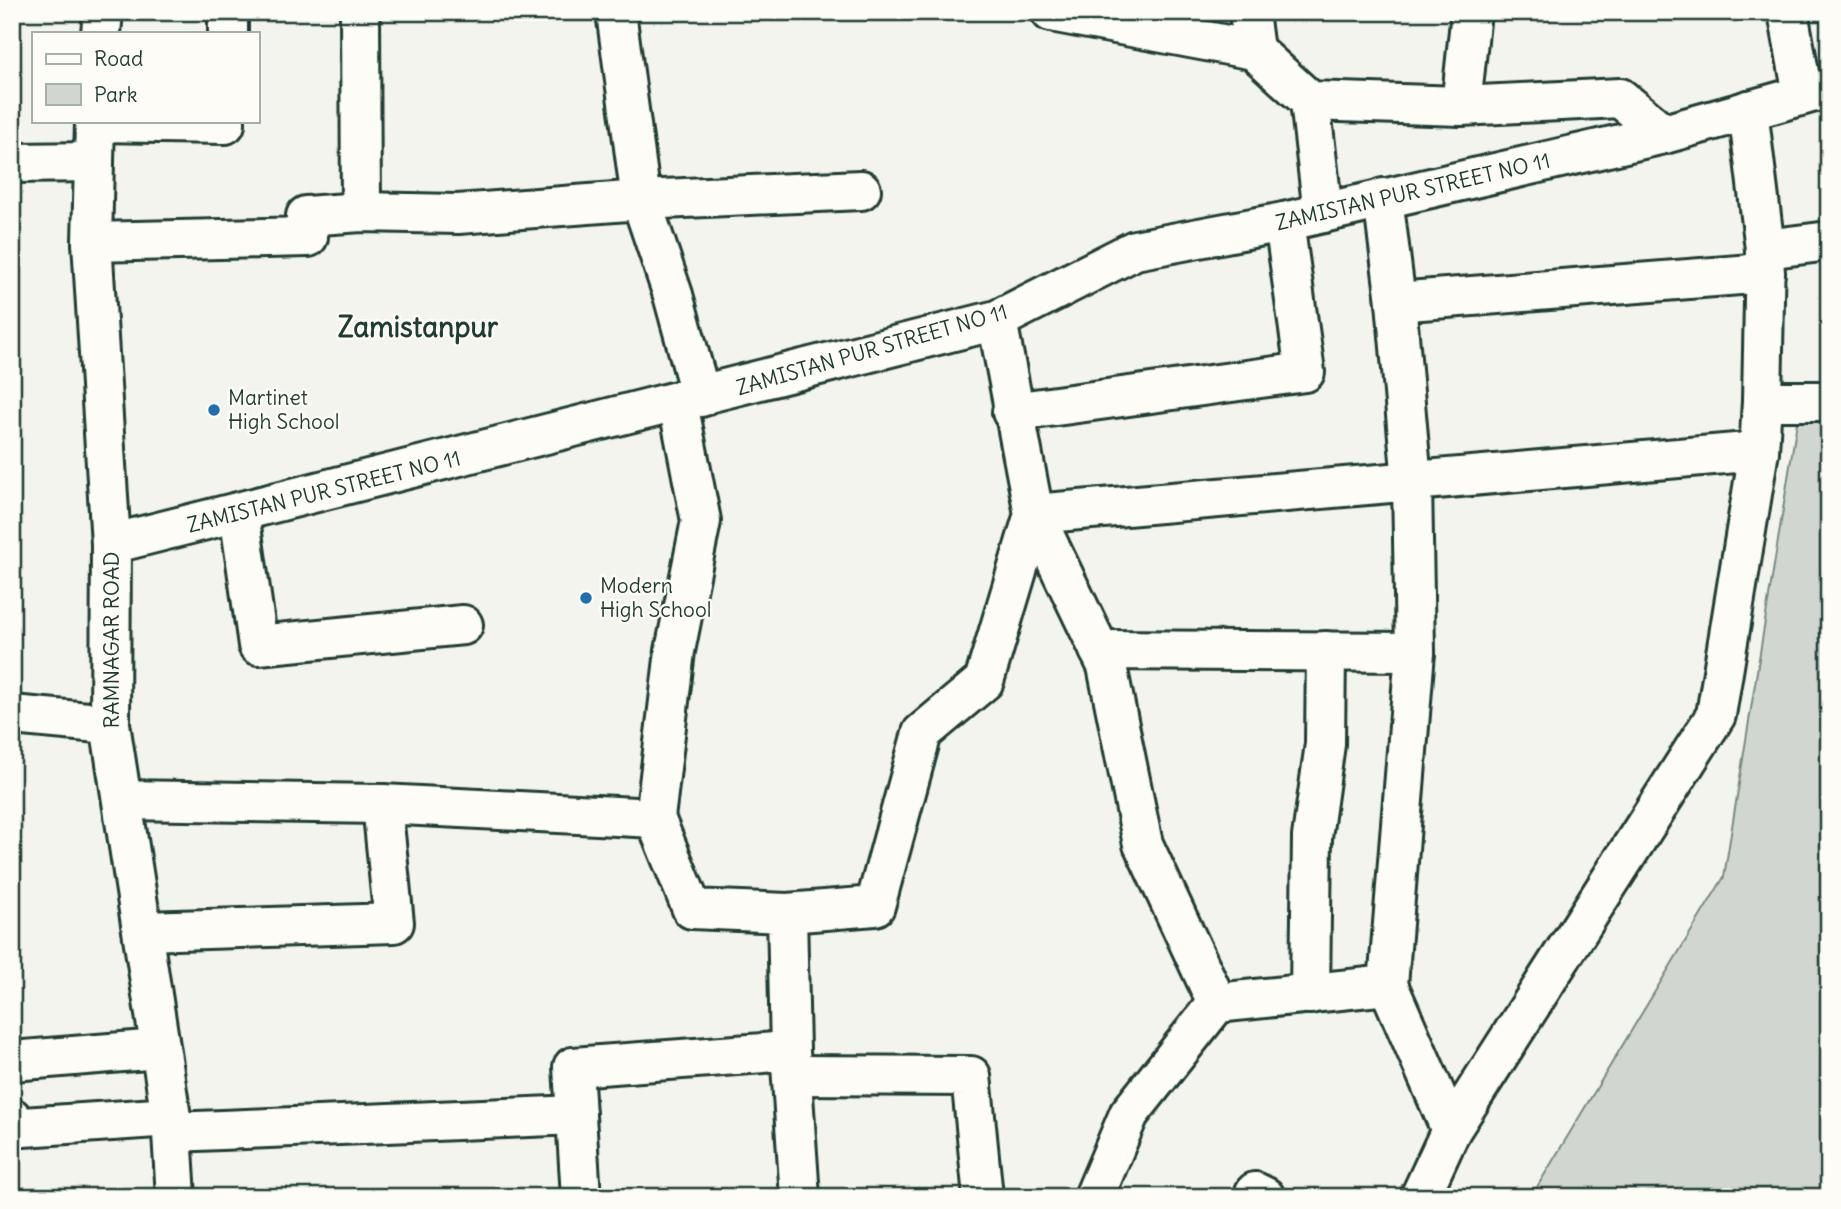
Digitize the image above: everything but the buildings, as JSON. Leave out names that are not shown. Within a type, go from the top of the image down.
[{"type":"street","points":[[101,32],[103,12]]},
{"type":"street","points":[[228,12],[228,32]]},
{"type":"street","points":[[360,12],[361,212]]},
{"type":"street","points":[[615,12],[641,200],[673,295],[689,400],[701,522],[675,651],[655,818],[692,909],[787,913],[875,906],[922,733],[984,681],[1034,514]]},
{"type":"street","points":[[1051,12],[1254,50],[1310,101],[1461,106],[1620,98],[1664,134]]},
{"type":"street","points":[[1249,12],[1254,50]]},
{"type":"street","points":[[1461,106],[1471,12]]},
{"type":"street","points":[[1788,12],[1816,91]]},
{"type":"street","name":"ZAMISTAN PUR STREET NO 11","points":[[111,544],[997,320],[1135,250],[1284,222],[1664,134],[1816,91]]},
{"type":"street","points":[[1310,101],[1323,213]]},
{"type":"street","points":[[1420,1197],[1451,1130],[1716,715],[1759,452],[1762,401],[1765,261],[1748,110]]},
{"type":"street","name":"RAMNAGAR ROAD","points":[[95,122],[92,243],[111,544],[110,724],[172,1125],[176,1197]]},
{"type":"street","points":[[138,122],[225,122]]},
{"type":"street","points":[[12,163],[94,162]]},
{"type":"street","points":[[92,243],[308,237],[306,216],[361,212],[457,214],[641,200],[860,190]]},
{"type":"street","points":[[1382,198],[1396,303],[1412,482],[1415,652],[1388,985],[1451,1130]]},
{"type":"street","points":[[1012,411],[1305,372],[1284,222]]},
{"type":"street","points":[[1396,303],[1765,261],[1829,241]]},
{"type":"street","points":[[997,320],[1012,411],[1034,514],[1107,666],[1143,844],[1217,1003]]},
{"type":"street","points":[[1762,401],[1829,401]]},
{"type":"street","points":[[1034,514],[1759,452]]},
{"type":"street","points":[[239,513],[258,645],[463,625]]},
{"type":"street","points":[[1099,650],[1415,652]]},
{"type":"street","points":[[1310,994],[1312,837],[1325,744],[1326,651]]},
{"type":"street","points":[[12,715],[110,724]]},
{"type":"street","points":[[123,800],[382,804],[655,818]]},
{"type":"street","points":[[144,931],[394,923],[382,804]]},
{"type":"street","points":[[787,913],[791,1063],[800,1197]]},
{"type":"street","points":[[1094,1197],[1129,1114],[1217,1003],[1388,985]]},
{"type":"street","points":[[12,1061],[159,1049]]},
{"type":"street","points":[[581,1197],[573,1067],[791,1063],[971,1076],[983,1197]]},
{"type":"street","points":[[12,1118],[16,1125],[23,1127],[576,1115]]},
{"type":"green space","points":[[1829,421],[1829,1197],[1531,1197],[1724,877],[1797,422]]},
{"type":"place","name":"Martinet High School","points":[[214,410]]},
{"type":"place","name":"Modern High School","points":[[586,598]]},
{"type":"district","name":"Zamistanpur","points":[[418,327]]}]
